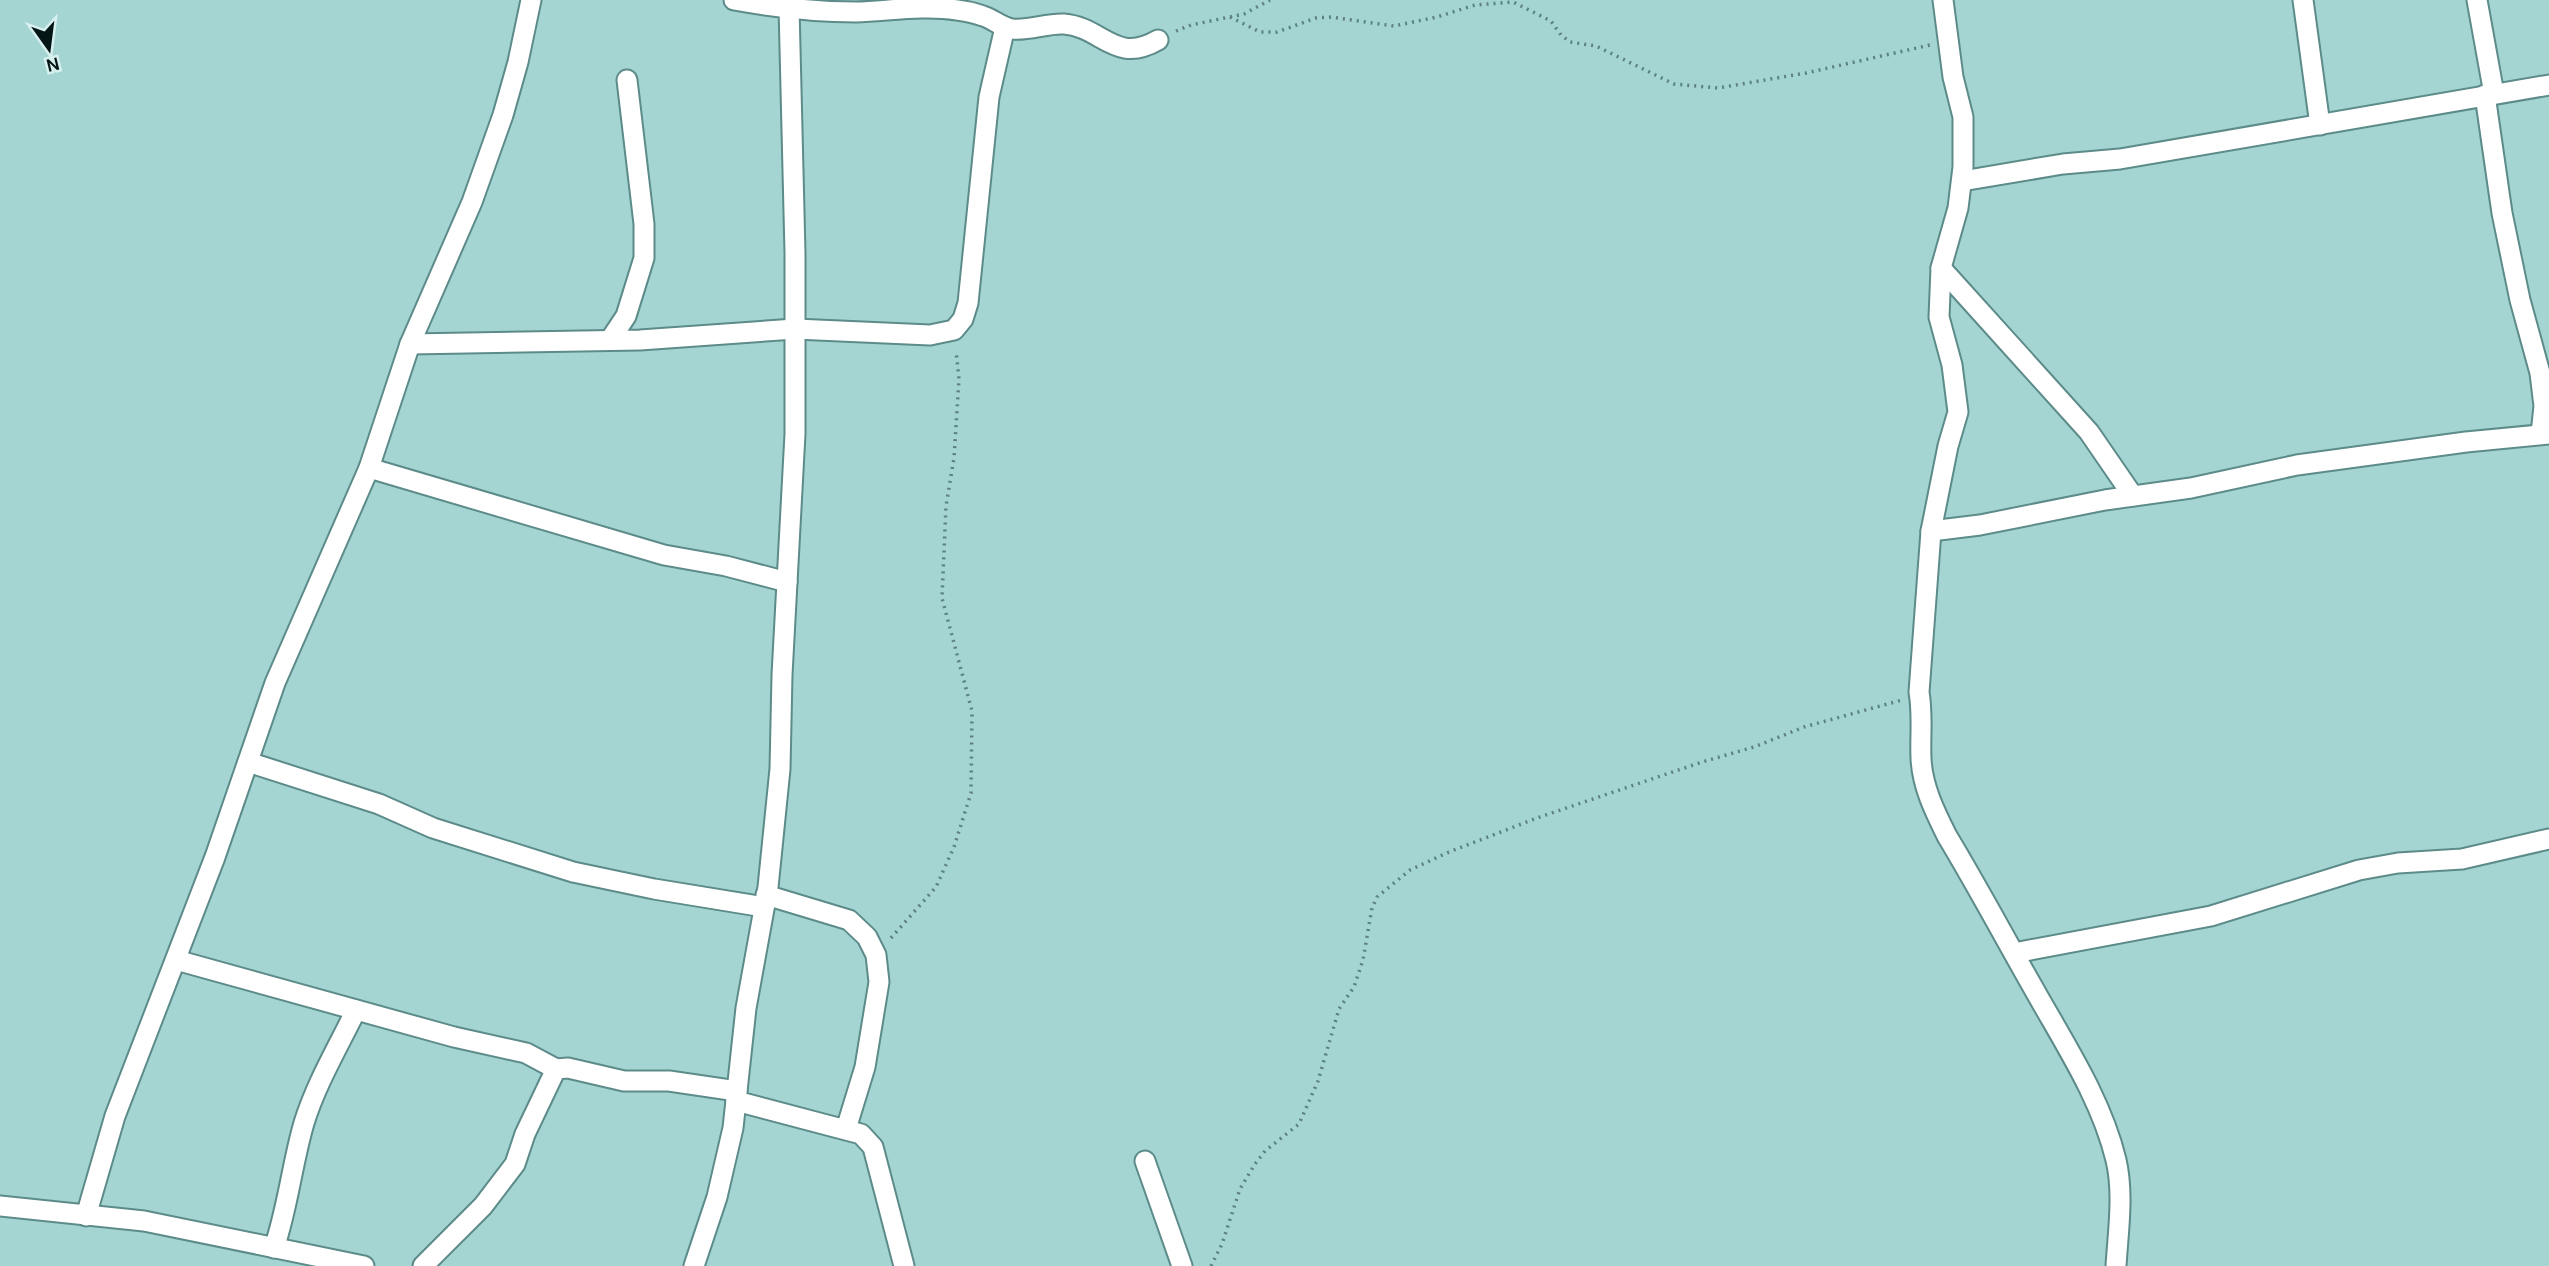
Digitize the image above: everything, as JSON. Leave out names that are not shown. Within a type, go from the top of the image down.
[{"type":"street","points":[[86,1216],[115,1116],[215,857],[275,683],[369,468],[411,344],[472,202],[503,115],[531,0]]},
{"type":"street","points":[[734,0],[853,12],[919,8],[958,10],[983,16],[1005,27],[1020,29],[1055,23],[1071,24],[1107,43],[1125,48],[1144,48],[1158,40]]},
{"type":"street","points":[[1943,0],[1953,77],[1963,117],[1962,181],[1958,208],[1941,268],[1939,317],[1952,365],[1958,412],[1948,446],[1931,531],[1919,692],[1923,716],[1921,760],[1930,800],[1947,836],[2091,1093],[2107,1130],[2118,1175],[2120,1209],[2116,1266]]},
{"type":"street","points":[[2303,0],[2320,125]]},
{"type":"street","points":[[1931,531],[2191,488],[2297,465],[2545,434],[2540,373],[2520,300],[2502,213],[2477,0]]},
{"type":"street","points":[[694,1266],[718,1197],[733,1128],[746,1008],[765,901],[780,768],[795,434],[789,7]]},
{"type":"street","points":[[411,344],[706,337],[795,329],[930,335],[954,330],[963,319],[968,303],[989,97],[1005,27]]},
{"type":"street","points":[[610,340],[626,316],[644,258],[644,224],[627,80]]},
{"type":"street","points":[[1962,181],[2063,164],[2120,159],[2549,85]]},
{"type":"street","points":[[1941,268],[2089,432],[2133,496]]},
{"type":"street","points":[[369,468],[664,555],[726,566],[787,582]]},
{"type":"street","points":[[248,762],[379,804],[433,828],[573,872],[654,888],[765,901],[849,920],[867,937],[876,956],[880,982],[864,1067],[846,1129]]},
{"type":"street","points":[[2014,953],[2211,916],[2359,870],[2399,863],[2462,859],[2549,839]]},
{"type":"street","points":[[176,960],[477,1043],[526,1053],[556,1069],[568,1068],[624,1081],[669,1082],[737,1096],[861,1134],[873,1147],[904,1266]]},
{"type":"street","points":[[274,1248],[290,1193],[296,1152],[305,1119],[356,1010]]},
{"type":"street","points":[[423,1266],[483,1206],[515,1164],[525,1134],[556,1069]]},
{"type":"street","points":[[1145,1161],[1182,1266]]},
{"type":"street","points":[[0,1206],[144,1221],[364,1266]]},
{"type":"path","points":[[1158,40],[1191,25],[1244,14],[1270,0]]},
{"type":"path","points":[[1230,17],[1260,32],[1277,32],[1316,18],[1331,17],[1394,26],[1437,18],[1475,5],[1513,2],[1550,21],[1570,42],[1596,46],[1674,84],[1718,88],[1806,72],[1949,40]]},
{"type":"path","points":[[876,956],[936,887],[954,847],[971,793],[972,711],[942,598],[946,506],[954,458],[959,379],[954,330]]},
{"type":"path","points":[[1211,1266],[1222,1244],[1240,1189],[1255,1164],[1265,1151],[1299,1124],[1318,1081],[1339,1009],[1354,987],[1363,960],[1372,908],[1377,897],[1410,870],[1448,852],[1537,818],[1702,762],[1755,747],[1804,727],[1894,704],[1919,692]]}]
